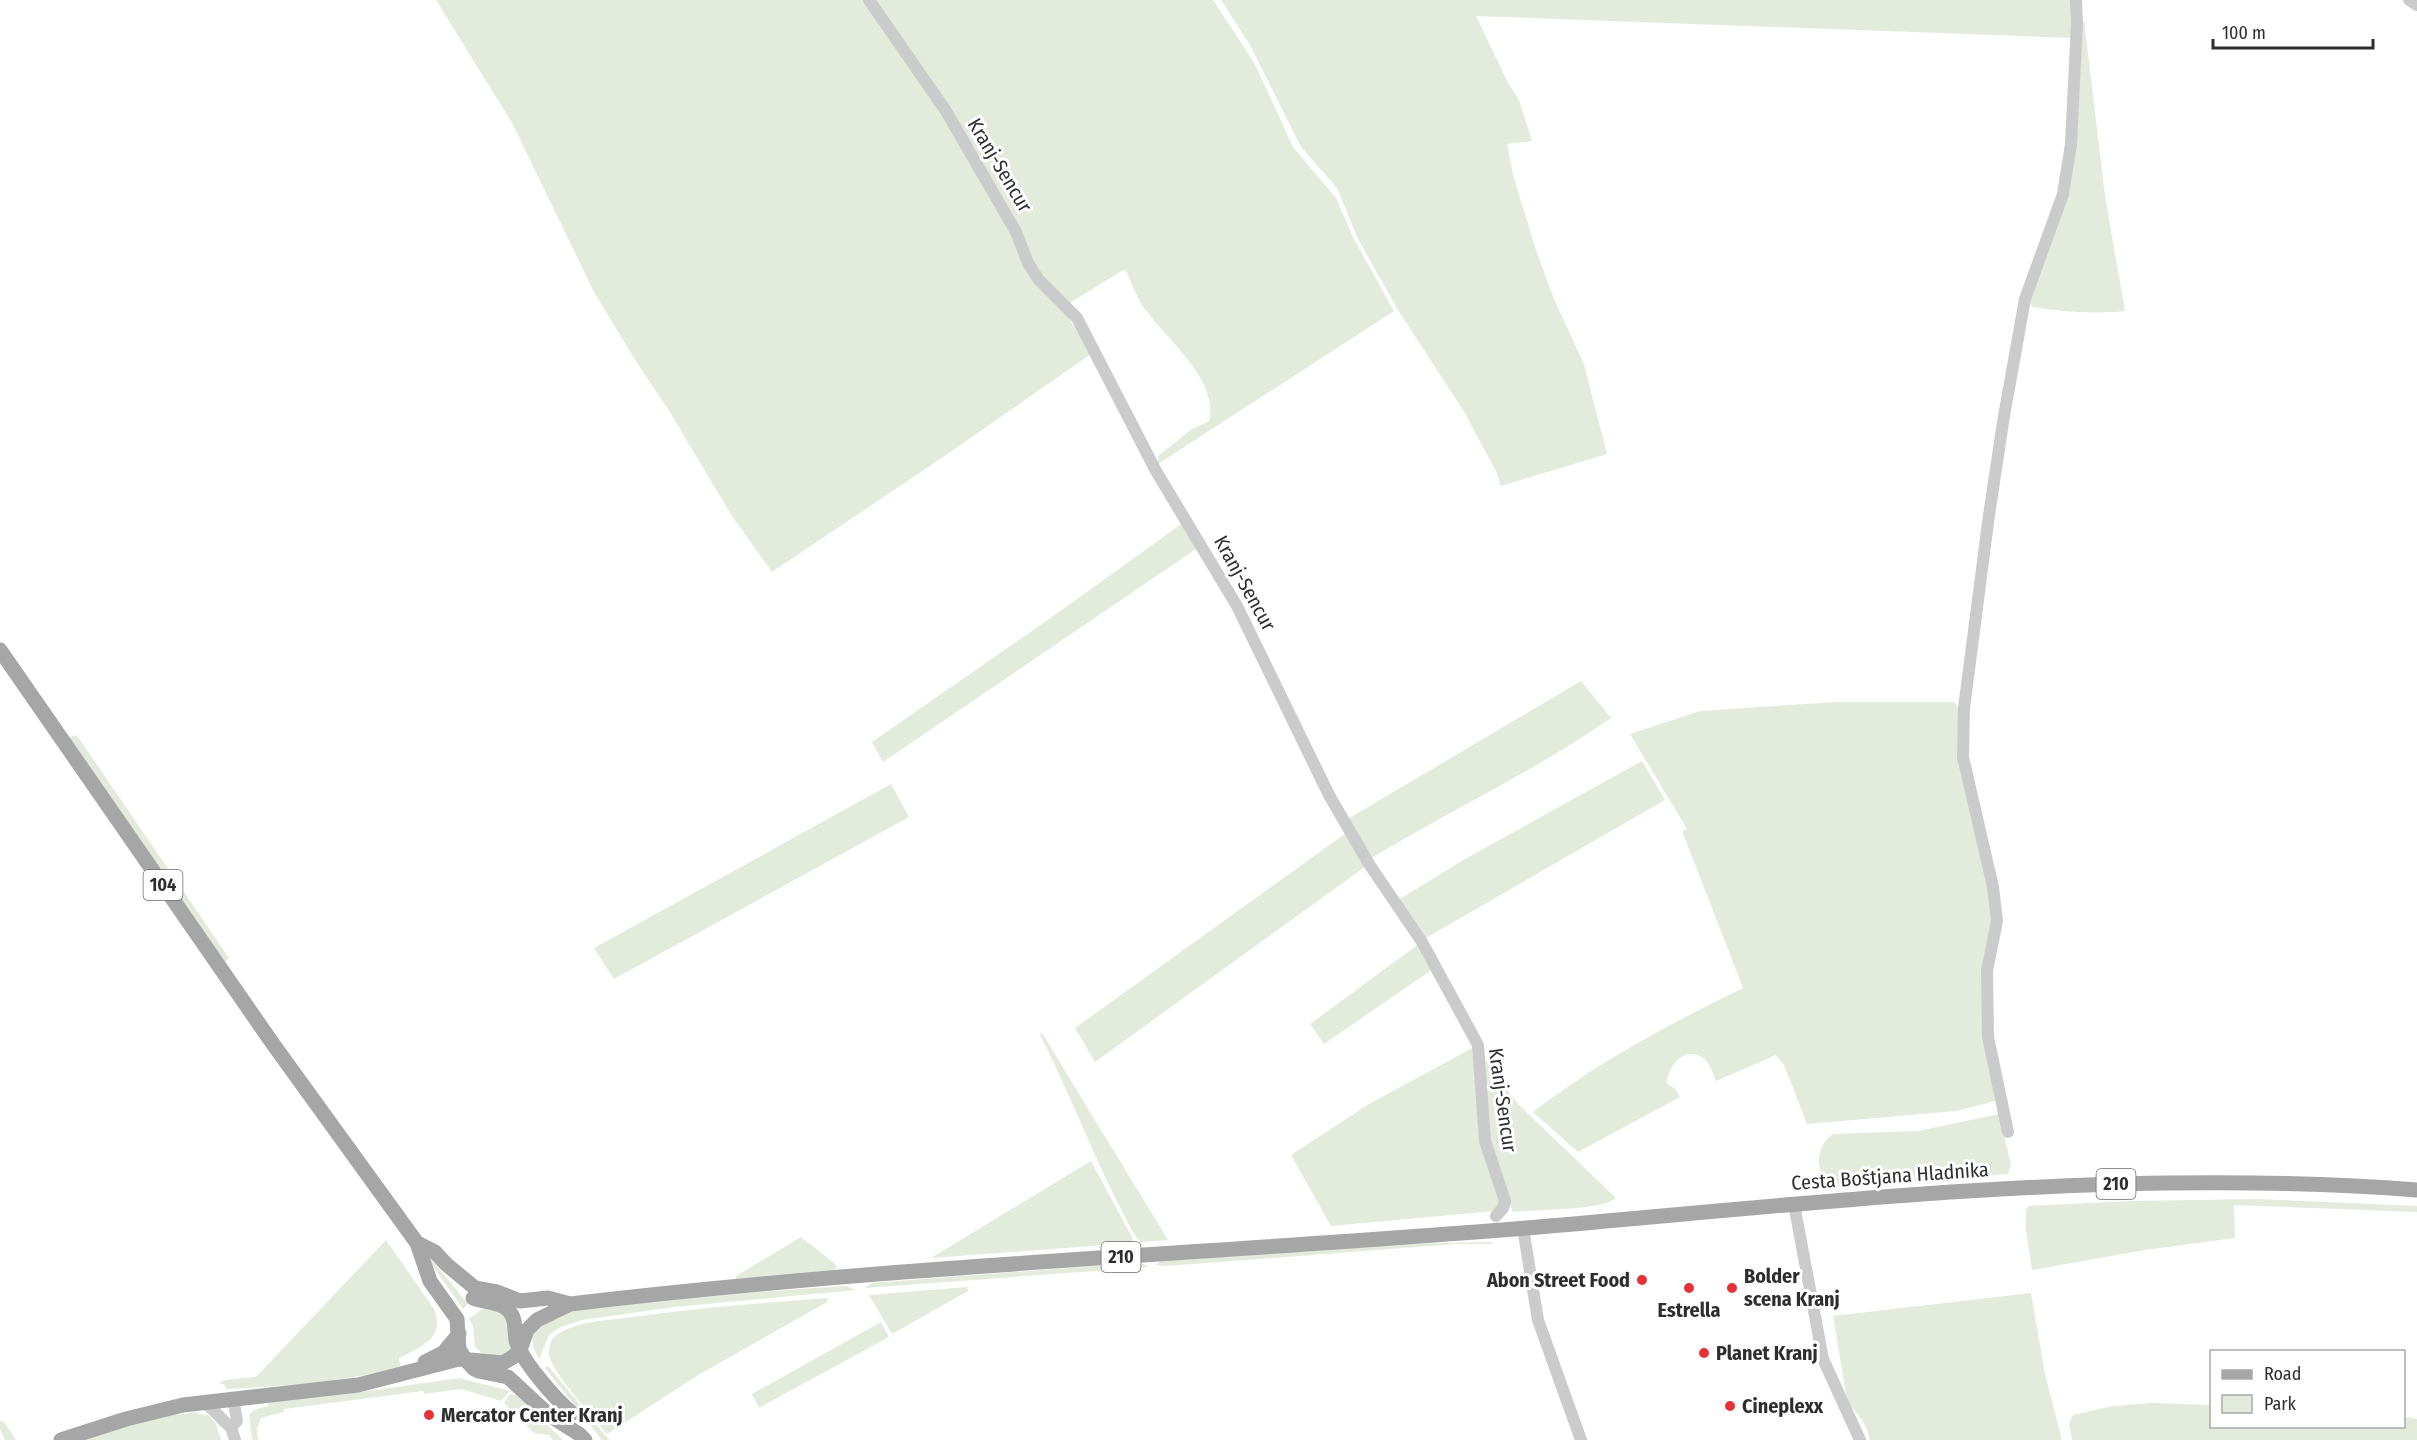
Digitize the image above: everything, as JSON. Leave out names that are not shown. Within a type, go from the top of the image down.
[{"type":"main road","name":"104","points":[[0,650],[286,1063],[417,1243],[430,1281],[460,1326]]},
{"type":"main road","name":"Cesta Boštjana Hladnika","points":[[570,1304],[911,1272],[1523,1228],[1794,1204],[2075,1185],[2222,1183],[2322,1185],[2417,1191]]},
{"type":"main road","name":"104","points":[[417,1243],[435,1252],[475,1288],[497,1292],[513,1306]]},
{"type":"main road","name":"104","points":[[446,1264],[450,1275],[470,1297],[483,1302]]},
{"type":"main road","name":"210","points":[[513,1306],[519,1301],[548,1298],[570,1304]]},
{"type":"main road","points":[[414,1372],[424,1363],[443,1353],[475,1305],[483,1302],[513,1306],[523,1315],[524,1339],[535,1370],[582,1437]]},
{"type":"main road","name":"210","points":[[524,1339],[537,1320],[570,1304]]},
{"type":"main road","points":[[460,1326],[459,1349],[472,1362],[508,1377],[549,1415],[567,1418]]},
{"type":"main road","points":[[61,1440],[146,1413],[203,1402],[358,1385],[414,1372],[426,1375],[465,1367],[472,1362],[502,1363],[513,1357],[524,1339]]},
{"type":"main road","points":[[524,1339],[539,1366],[562,1395],[567,1418]]},
{"type":"main road","points":[[502,1363],[524,1379],[554,1410],[567,1418]]},
{"type":"street","name":"Kranj-Sencur","points":[[869,0],[946,111],[975,165],[1001,205],[1039,280],[1077,318],[1156,471],[1237,606],[1329,795],[1369,864],[1422,942],[1478,1045],[1485,1141],[1505,1201],[1503,1208],[1496,1216]]},
{"type":"street","points":[[2008,1132],[1988,1037],[1987,972],[1997,921],[1993,887],[1963,757],[1964,708],[1989,515],[2025,299],[2049,235],[2064,184],[2071,144],[2076,0]]},
{"type":"street","points":[[2409,0],[2417,5]]},
{"type":"street","points":[[1794,1204],[1823,1359],[1860,1440]]},
{"type":"street","points":[[1523,1228],[1538,1320],[1581,1440]]},
{"type":"street","points":[[231,1426],[237,1421],[233,1398]]},
{"type":"street","points":[[203,1402],[217,1411],[231,1426],[235,1440]]},
{"type":"green space","points":[[436,0],[1213,0],[1255,64],[1293,147],[1336,198],[1354,239],[1394,311],[1158,464],[1158,456],[1192,429],[1209,421],[1210,405],[1198,374],[1142,305],[1126,271],[1123,270],[1067,305],[1065,312],[1091,354],[772,572],[732,516],[595,294],[512,123]]},
{"type":"green space","points":[[1221,0],[2073,0],[2074,38],[1476,16],[1508,83],[1519,100],[1532,141],[1507,144],[1513,175],[1554,299],[1584,364],[1607,454],[1501,486],[1496,471],[1463,410],[1398,310],[1358,239],[1337,188],[1301,147],[1250,45]]},
{"type":"green space","points":[[2084,20],[2105,196],[2125,311],[2056,310],[2033,307],[2026,299],[2068,187],[2081,25]]},
{"type":"green space","points":[[1184,522],[1199,547],[883,762],[872,742]]},
{"type":"green space","points":[[1581,681],[1611,718],[1552,756],[1370,859],[1346,820]]},
{"type":"green space","points":[[1836,702],[1954,702],[1961,711],[1971,776],[1999,887],[1990,971],[1992,1074],[1995,1101],[1956,1111],[1807,1124],[1784,1065],[1776,1055],[1716,1081],[1706,1061],[1691,1054],[1679,1059],[1668,1076],[1667,1083],[1676,1090],[1680,1097],[1578,1152],[1533,1112],[1583,1076],[1635,1044],[1743,988],[1682,831],[1687,829],[1630,734],[1700,711]]},
{"type":"green space","points":[[75,735],[229,958],[224,962],[69,738]]},
{"type":"green space","points":[[1642,761],[1665,800],[1424,939],[1398,900],[1465,859]]},
{"type":"green space","points":[[891,784],[909,817],[614,979],[594,948]]},
{"type":"green space","points":[[1346,833],[1366,866],[1095,1062],[1075,1028]]},
{"type":"green space","points":[[1419,944],[1433,969],[1324,1044],[1310,1024]]},
{"type":"green space","points":[[1042,1033],[1168,1240],[1141,1242],[1136,1237],[1098,1162],[1040,1035]]},
{"type":"green space","points":[[1474,1047],[1502,1200],[1494,1211],[1331,1226],[1291,1155],[1369,1104]]},
{"type":"green space","points":[[1483,1057],[1518,1104],[1616,1198],[1583,1207],[1513,1212],[1491,1154]]},
{"type":"green space","points":[[1999,1114],[2011,1165],[2008,1174],[1829,1187],[1821,1173],[1820,1152],[1833,1134],[1918,1131]]},
{"type":"green space","points":[[1091,1161],[1133,1239],[1131,1243],[931,1258]]},
{"type":"green space","points":[[2257,1199],[2417,1206],[2417,1212],[2234,1205],[2235,1238],[2145,1250],[2032,1270],[2026,1230],[2026,1210],[2029,1206],[2133,1201]]},
{"type":"green space","points":[[801,1237],[834,1263],[837,1267],[834,1271],[736,1279],[736,1276]]},
{"type":"green space","points":[[386,1240],[434,1309],[437,1319],[437,1327],[430,1340],[399,1358],[400,1366],[336,1380],[292,1385],[226,1389],[225,1385],[219,1383],[225,1380],[256,1377]]},
{"type":"green space","points":[[1492,1242],[1492,1244],[1455,1244],[1156,1265],[1161,1261],[1402,1244]]},
{"type":"green space","points":[[428,1255],[468,1304],[463,1309],[426,1256]]},
{"type":"green space","points":[[1134,1263],[1149,1267],[865,1288],[872,1283]]},
{"type":"green space","points":[[846,1286],[856,1290],[674,1307],[582,1320],[559,1328],[549,1335],[539,1359],[532,1338],[535,1330],[550,1319],[578,1310],[610,1305]]},
{"type":"green space","points":[[967,1287],[968,1291],[892,1334],[869,1295]]},
{"type":"green space","points":[[2031,1293],[2045,1374],[2062,1440],[1870,1440],[1865,1426],[1846,1394],[1833,1316]]},
{"type":"green space","points":[[828,1298],[827,1302],[700,1374],[607,1434],[556,1370],[549,1353],[551,1342],[562,1331],[592,1322],[706,1308]]},
{"type":"green space","points":[[482,1309],[498,1311],[509,1326],[513,1348],[502,1357],[486,1357],[475,1347],[473,1326],[469,1319]]},
{"type":"green space","points":[[881,1322],[889,1337],[759,1408],[752,1394]]},
{"type":"green space","points":[[548,1366],[609,1440],[602,1440],[545,1368]]},
{"type":"green space","points":[[459,1378],[510,1391],[501,1401],[461,1389],[424,1394],[423,1391],[284,1409],[284,1412],[261,1418],[257,1429],[258,1440],[252,1440],[249,1415],[254,1410],[268,1406],[268,1403],[283,1399],[368,1391]]},
{"type":"green space","points":[[510,1394],[516,1395],[563,1440],[553,1440],[549,1435],[534,1433],[504,1403]]},
{"type":"green space","points":[[2152,1403],[2210,1405],[2210,1428],[2405,1428],[2405,1417],[2417,1419],[2417,1440],[2072,1440],[2069,1424],[2073,1415],[2113,1406]]},
{"type":"green space","points":[[197,1412],[209,1415],[216,1424],[221,1440],[79,1440],[153,1418]]},
{"type":"green space","points":[[0,1421],[4,1422],[16,1440],[5,1440],[0,1429]]},
{"type":"place","name":"Abon Street Food","points":[[1642,1280]]},
{"type":"place","name":"Estrella","points":[[1689,1288]]},
{"type":"place","name":"Bolder scena Kranj","points":[[1732,1288]]},
{"type":"place","name":"Planet Kranj","points":[[1704,1353]]},
{"type":"place","name":"Cineplexx","points":[[1730,1406]]},
{"type":"place","name":"Mercator Center Kranj","points":[[429,1415]]}]
